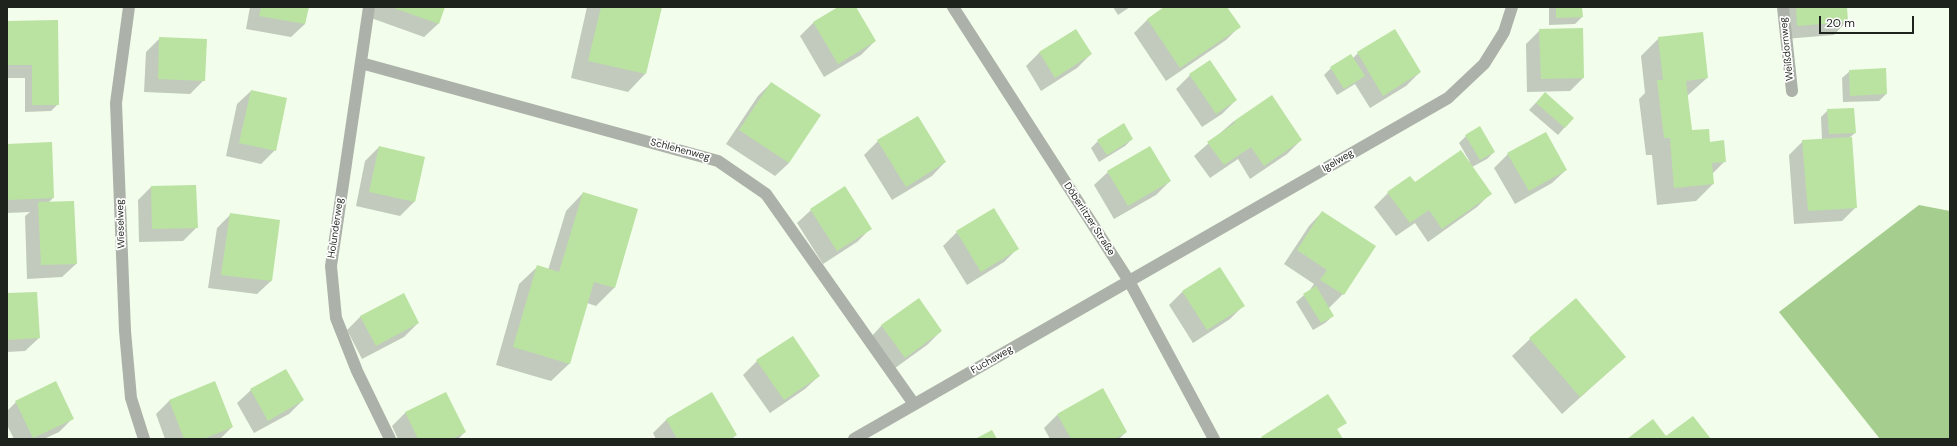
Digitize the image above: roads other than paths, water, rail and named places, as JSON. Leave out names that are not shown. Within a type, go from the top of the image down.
[{"type":"street","name":"Wieselweg","points":[[129,7],[116,103],[125,331],[131,398],[144,439]]},
{"type":"street","name":"Holunderweg","points":[[369,7],[331,266],[336,318],[357,371],[390,439]]},
{"type":"street","name":"Döberlitzer Straße","points":[[953,7],[1129,281],[1214,439]]},
{"type":"street","name":"Igelweg","points":[[1129,281],[1448,98],[1484,64],[1504,32],[1512,7]]},
{"type":"street","name":"Weißdornweg","points":[[1783,7],[1792,91]]},
{"type":"street","name":"Schlehenweg","points":[[361,63],[718,161],[766,194],[914,404]]},
{"type":"street","name":"Fuchsweg","points":[[854,439],[1129,281]]}]
